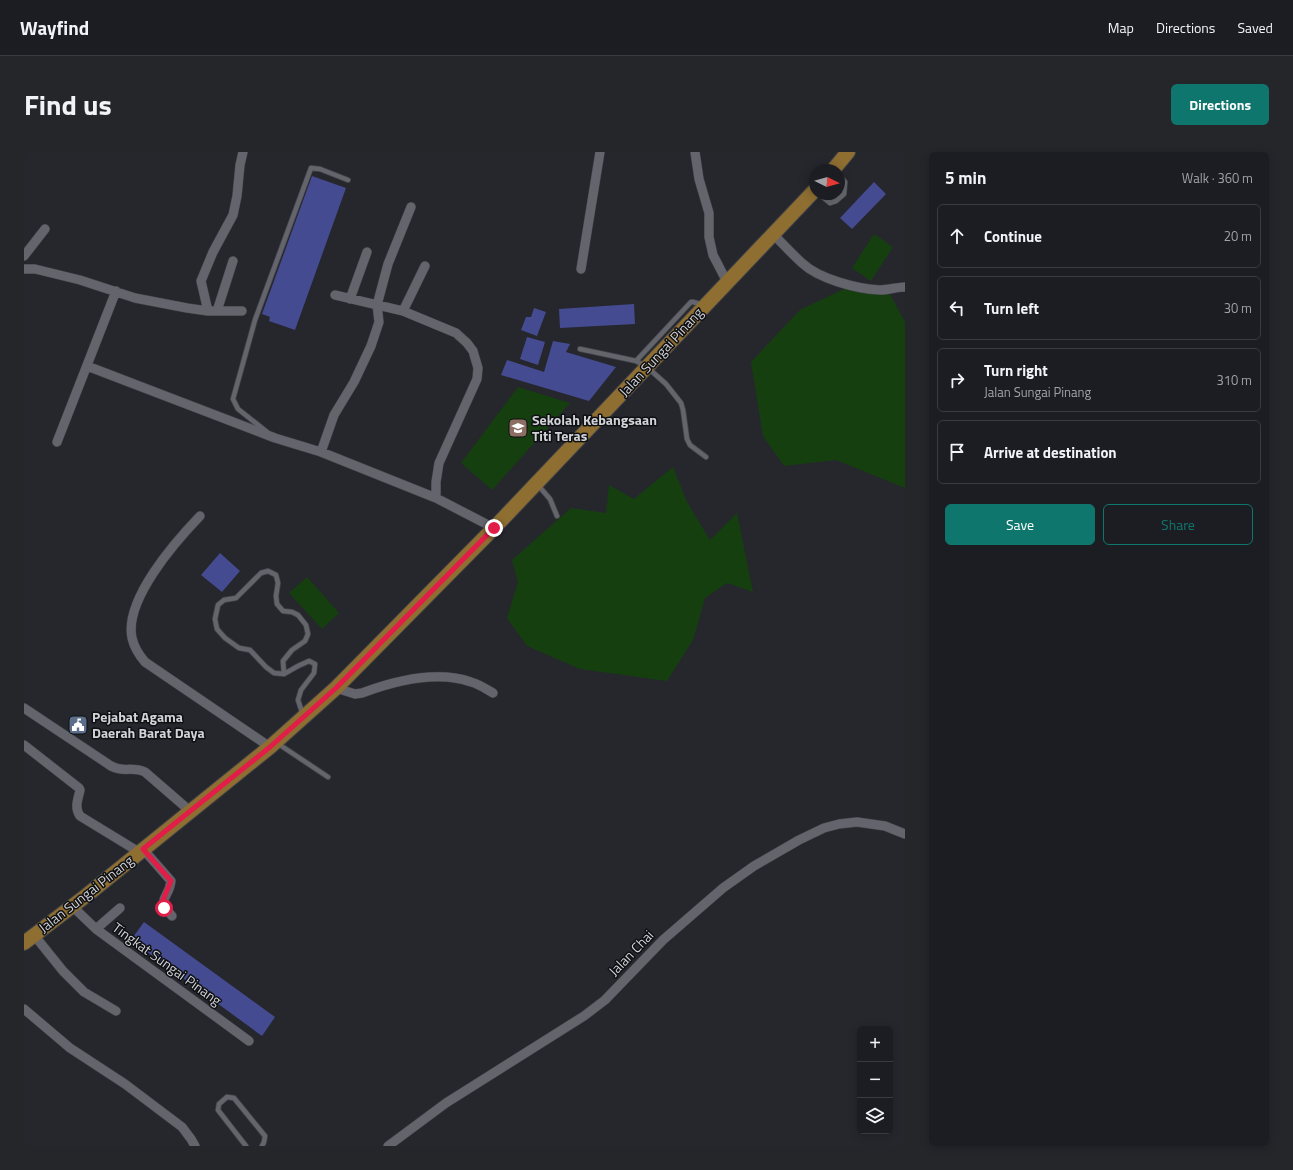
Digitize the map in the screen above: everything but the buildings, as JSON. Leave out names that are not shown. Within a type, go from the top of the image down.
[{"type":"main road","points":[[840,164],[848,152]]},
{"type":"main road","name":"Jalan Sungai Pinang","points":[[29,939],[141,851],[272,744],[336,688],[494,528],[536,483],[641,364],[706,305],[809,196]]},
{"type":"street","points":[[213,311],[201,281],[213,252],[233,215],[243,152]]},
{"type":"street","points":[[581,269],[600,152]]},
{"type":"street","points":[[694,152],[699,179],[709,213],[709,236],[713,255],[727,282]]},
{"type":"street","points":[[321,452],[334,415],[354,382],[371,346],[379,322],[377,305],[388,264],[411,207]]},
{"type":"street","points":[[24,256],[45,229]]},
{"type":"street","points":[[773,234],[802,264],[827,278],[840,283],[872,289],[882,290],[905,287]]},
{"type":"street","points":[[350,299],[367,252]]},
{"type":"street","points":[[213,311],[233,261]]},
{"type":"street","points":[[403,312],[425,266]]},
{"type":"street","points":[[24,268],[34,269],[73,279],[135,298],[187,308],[213,311],[242,311]]},
{"type":"street","points":[[57,442],[116,292]]},
{"type":"street","points":[[335,295],[403,312],[456,333],[473,351],[478,368],[477,379],[439,463],[436,482],[436,498]]},
{"type":"street","points":[[87,366],[275,438],[321,452],[436,498],[494,528]]},
{"type":"street","points":[[200,516],[175,543],[162,560],[147,585],[134,611],[131,625],[132,638],[137,651],[145,662],[272,744]]},
{"type":"street","points":[[336,688],[354,694],[407,680],[458,678],[470,681],[493,693]]},
{"type":"street","points":[[24,708],[112,766],[118,769],[125,770],[133,768],[145,772],[190,811]]},
{"type":"street","points":[[24,746],[79,788],[80,790],[76,811],[80,816],[141,851],[171,881],[163,900],[163,905],[172,916]]},
{"type":"street","name":"Jalan Chai","points":[[388,1146],[446,1103],[584,1016],[605,1000],[663,940],[723,888],[754,866],[799,840],[824,828],[839,824],[857,822],[885,826],[905,834]]},
{"type":"street","name":"Tingkat Sungai Pinang","points":[[72,906],[96,929],[249,1041]]},
{"type":"street","points":[[96,929],[120,908]]},
{"type":"street","points":[[29,939],[84,992],[116,1011]]},
{"type":"street","points":[[24,1009],[70,1048],[125,1084],[182,1127],[191,1138],[195,1146]]},
{"type":"lane","points":[[275,438],[238,409],[233,399],[255,320],[311,168],[320,169],[348,180]]},
{"type":"lane","points":[[826,200],[830,203],[837,200]]},
{"type":"lane","points":[[580,349],[641,364],[666,384],[683,410],[687,439],[690,445],[706,457]]},
{"type":"lane","points":[[536,483],[550,500],[557,516]]},
{"type":"lane","points":[[284,674],[283,661],[292,650],[305,641],[308,634],[306,625],[298,615],[292,612],[284,611],[277,604],[276,596],[278,583],[276,575],[268,571],[261,573],[236,598],[224,600],[218,605],[216,619],[217,629],[225,638],[239,648],[250,650],[266,667],[274,673],[284,674],[298,666],[310,662],[315,664],[314,673],[301,690],[298,700],[304,716]]},
{"type":"lane","points":[[272,744],[328,777]]},
{"type":"lane","points":[[246,1146],[218,1110],[219,1104],[227,1097],[234,1098],[265,1136],[262,1146]]},
{"type":"green space","points":[[874,234],[893,247],[871,281],[852,268]]},
{"type":"green space","points":[[850,286],[887,289],[905,322],[905,488],[836,460],[784,466],[763,436],[751,362],[800,310]]},
{"type":"green space","points":[[518,387],[570,403],[492,490],[461,463]]},
{"type":"green space","points":[[673,467],[687,502],[710,540],[737,513],[753,592],[727,583],[705,598],[693,640],[667,681],[580,669],[527,646],[507,618],[518,582],[512,560],[571,508],[606,513],[609,485],[634,499]]},
{"type":"green space","points":[[307,577],[339,613],[322,629],[289,593]]},
{"type":"place","name":"Sekolah Kebangsaan Titi Teras","points":[[518,428]]},
{"type":"place","name":"Pejabat Agama Daerah Barat Daya","points":[[78,725]]},
{"type":"route","points":[[164,908],[163,900],[171,885],[171,881],[143,849],[270,747],[336,688],[494,528]]}]
